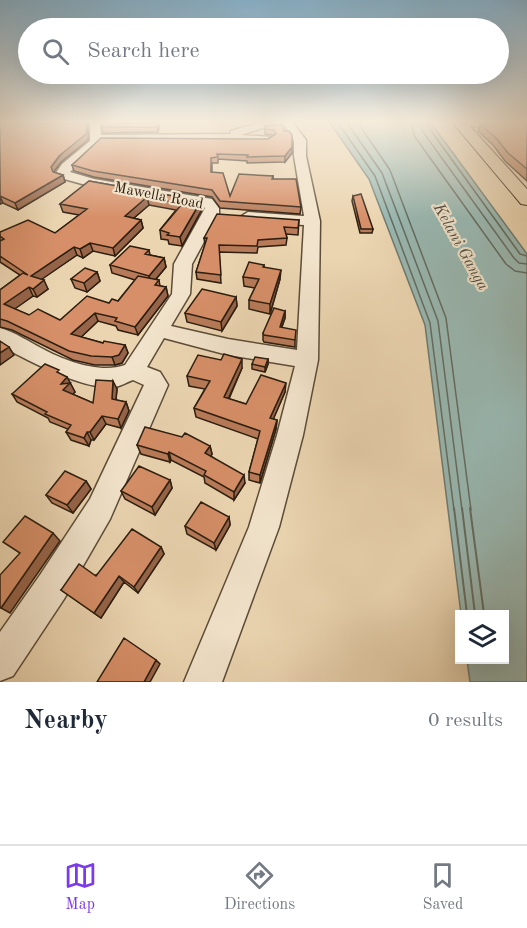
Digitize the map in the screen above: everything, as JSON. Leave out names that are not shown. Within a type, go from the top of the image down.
[{"type":"main road","points":[[488,155],[527,200]]},
{"type":"street","name":"Mawella Road","points":[[82,155],[62,174],[93,183],[207,202],[222,215],[183,264],[181,294],[133,371]]},
{"type":"street","points":[[203,682],[264,527],[308,360],[312,220],[300,155]]},
{"type":"street","points":[[222,215],[312,220]]},
{"type":"street","points":[[159,330],[228,346],[308,360]]},
{"type":"street","points":[[0,335],[38,357],[82,373],[114,378],[133,371],[152,378],[156,384],[100,509],[52,587],[0,663]]},
{"type":"water","name":"Kelani Ganga","points":[[352,155],[454,155],[527,254],[527,682],[470,682],[468,664],[509,664],[509,610],[461,610],[425,325],[369,179]]},
{"type":"building","points":[[0,155],[60,155],[51,167],[53,172],[63,175],[15,203],[0,196]]},
{"type":"building","points":[[83,155],[217,155],[218,157],[211,158],[211,172],[223,173],[230,196],[239,174],[273,176],[272,179],[296,179],[301,207],[220,201],[212,190],[93,171],[72,165]]},
{"type":"building","points":[[243,155],[286,155],[247,157],[248,155]]},
{"type":"building","points":[[510,155],[527,155],[527,169]]},
{"type":"building","points":[[89,181],[201,201],[180,237],[167,235],[169,233],[160,230],[182,204],[147,197],[125,216],[141,220],[113,248],[90,243],[80,249],[74,247],[31,276],[44,280],[33,289],[29,287],[4,304],[29,315],[38,309],[60,320],[87,296],[109,303],[112,299],[118,301],[138,276],[159,280],[155,285],[166,287],[135,327],[115,321],[117,318],[95,313],[71,334],[103,343],[104,341],[125,345],[119,355],[112,357],[91,356],[69,351],[0,319],[0,290],[23,273],[28,275],[0,256],[0,241],[4,239],[0,236],[0,232],[28,220],[55,233],[87,209],[60,204]]},
{"type":"building","points":[[361,194],[373,229],[361,229],[353,196]]},
{"type":"building","points":[[217,214],[299,220],[298,228],[284,227],[287,238],[258,240],[257,246],[219,245],[221,275],[196,272],[207,238],[204,238]]},
{"type":"building","points":[[130,246],[149,250],[145,254],[164,258],[149,276],[110,265]]},
{"type":"building","points":[[249,262],[281,270],[270,304],[249,300],[259,279],[243,277]]},
{"type":"building","points":[[85,268],[97,272],[84,283],[71,279]]},
{"type":"building","points":[[202,289],[236,297],[221,322],[185,313]]},
{"type":"building","points":[[274,308],[285,311],[280,327],[296,330],[295,340],[264,335]]},
{"type":"building","points":[[0,341],[9,347],[0,353]]},
{"type":"building","points":[[224,354],[242,359],[224,397],[246,404],[261,375],[286,383],[270,418],[277,420],[260,475],[249,472],[260,431],[194,408],[210,381],[187,376],[198,355],[221,360]]},
{"type":"building","points":[[255,357],[268,359],[265,367],[252,364]]},
{"type":"building","points":[[45,364],[59,370],[57,372],[67,377],[61,384],[70,383],[63,390],[93,403],[96,380],[113,381],[112,399],[126,402],[118,419],[102,416],[84,438],[66,432],[71,425],[45,414],[47,412],[12,394]]},
{"type":"building","points":[[145,427],[182,437],[185,433],[210,446],[205,453],[244,475],[234,492],[204,475],[206,471],[169,452],[168,454],[137,445]]},
{"type":"building","points":[[139,466],[170,480],[152,507],[121,491]]},
{"type":"building","points":[[65,471],[86,481],[67,505],[46,495]]},
{"type":"building","points":[[201,502],[229,517],[214,543],[185,526]]},
{"type":"building","points":[[25,516],[53,533],[1,608],[0,575],[20,553],[3,542]]},
{"type":"building","points":[[132,529],[161,547],[134,587],[119,576],[94,613],[61,590],[79,564],[96,576]]},
{"type":"building","points":[[124,638],[156,660],[144,682],[97,682]]}]
